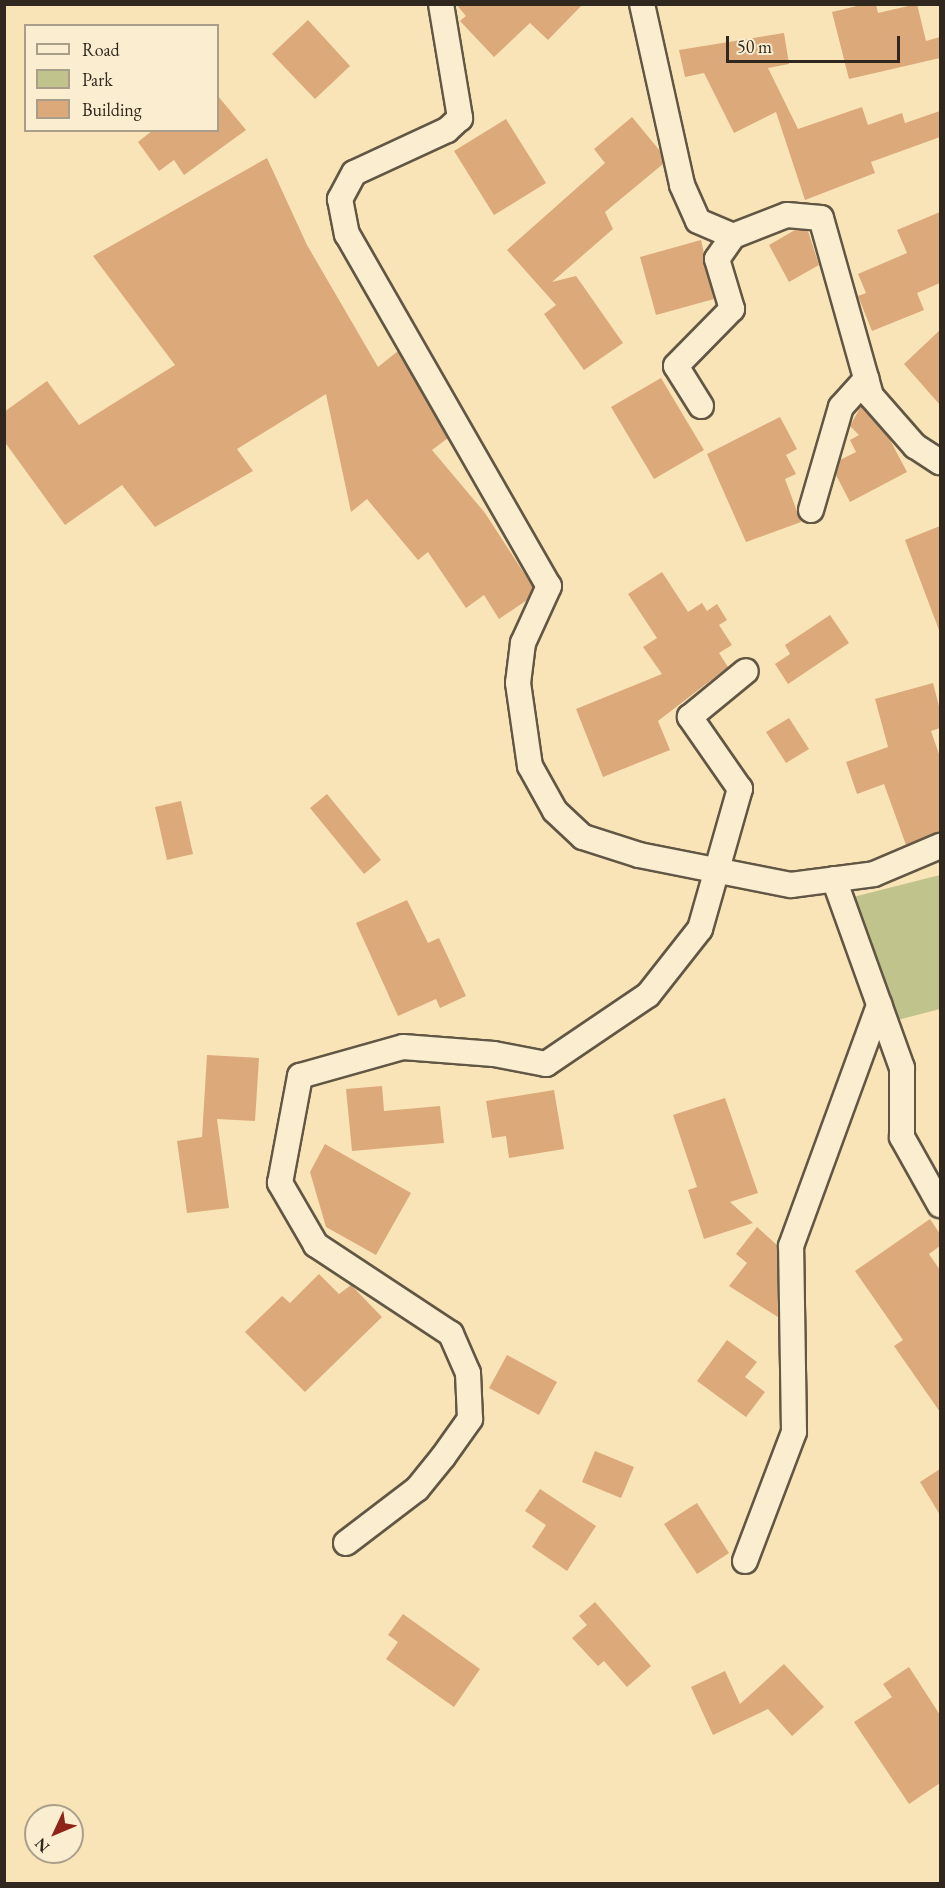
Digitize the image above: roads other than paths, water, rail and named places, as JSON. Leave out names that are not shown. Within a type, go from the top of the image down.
[{"type":"street","points":[[441,4],[460,118],[447,130],[354,173],[340,199],[346,234],[549,586],[523,643],[518,683],[530,766],[555,811],[583,837],[714,873],[791,885],[874,874],[940,846]]},
{"type":"street","points":[[642,4],[682,185],[698,220],[733,236]]},
{"type":"street","points":[[701,406],[676,366],[732,309],[717,259],[733,236],[787,215],[821,218],[871,396],[908,438],[940,462]]},
{"type":"street","points":[[811,510],[841,407],[866,379]]},
{"type":"street","points":[[346,1544],[417,1489],[443,1457],[470,1419],[468,1373],[451,1334],[316,1245],[280,1183],[300,1076],[403,1047],[494,1054],[546,1064],[648,995],[700,929],[714,873],[740,789],[690,717],[746,671]]},
{"type":"street","points":[[834,879],[902,1068],[902,1137],[940,1205]]},
{"type":"street","points":[[745,1561],[794,1432],[791,1246],[879,1005]]}]
